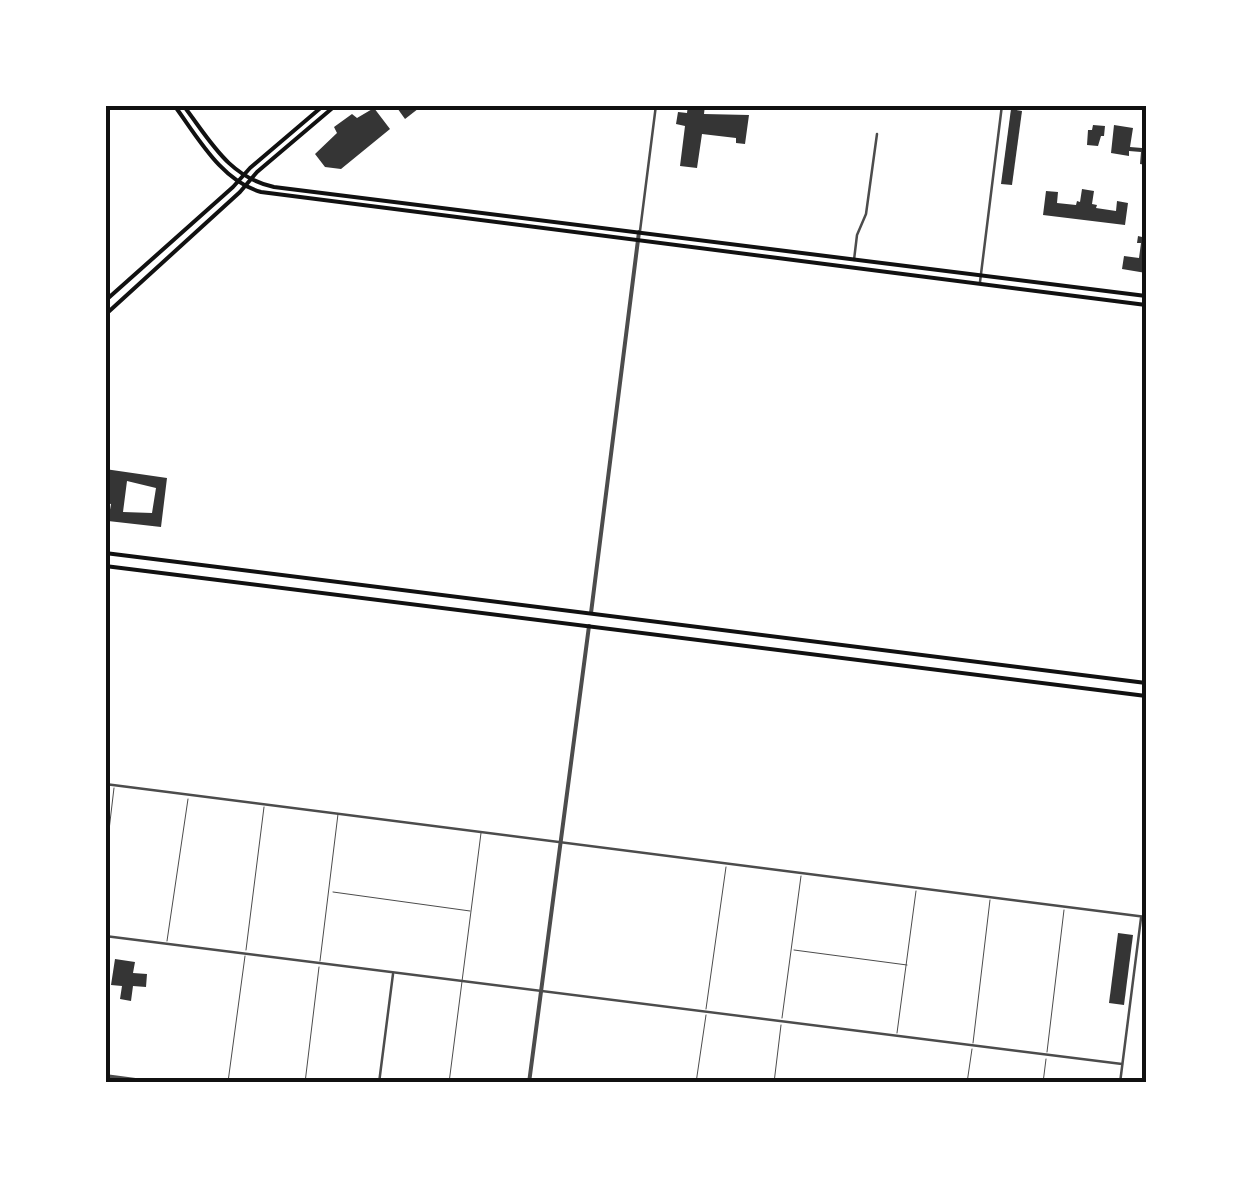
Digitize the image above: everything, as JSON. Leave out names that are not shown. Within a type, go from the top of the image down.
[{"type":"main road","points":[[174,105],[237,181],[244,187],[272,194],[1146,305]]},
{"type":"main road","points":[[184,105],[242,176],[274,187],[1146,296]]},
{"type":"main road","points":[[105,301],[324,105]]},
{"type":"main road","points":[[105,315],[336,105]]},
{"type":"main road","points":[[105,553],[1146,683]]},
{"type":"main road","points":[[105,566],[1146,696]]},
{"type":"main road","points":[[590,626],[591,613]]},
{"type":"main road","points":[[952,658],[952,672]]},
{"type":"street","points":[[591,613],[656,105]]},
{"type":"street","points":[[980,284],[1002,105]]},
{"type":"street","points":[[854,260],[857,235],[866,214],[877,134]]},
{"type":"street","points":[[529,1083],[590,626]]},
{"type":"street","points":[[105,784],[1144,917],[1120,1083]]},
{"type":"street","points":[[105,936],[1122,1064]]},
{"type":"street","points":[[379,1083],[393,972]]},
{"type":"street","points":[[105,1076],[158,1083]]},
{"type":"lane","points":[[105,864],[115,785]]},
{"type":"lane","points":[[166,944],[188,795]]},
{"type":"lane","points":[[228,1082],[264,806]]},
{"type":"lane","points":[[305,1083],[338,814]]},
{"type":"lane","points":[[449,1083],[481,832]]},
{"type":"lane","points":[[696,1083],[726,864]]},
{"type":"lane","points":[[774,1083],[801,873]]},
{"type":"lane","points":[[897,1036],[916,888]]},
{"type":"lane","points":[[330,892],[472,911]]},
{"type":"lane","points":[[967,1083],[990,897]]},
{"type":"lane","points":[[1043,1083],[1065,906]]},
{"type":"lane","points":[[791,950],[908,965]]},
{"type":"building","points":[[395,105],[423,105],[405,119]]},
{"type":"building","points":[[688,105],[705,105],[704,114],[749,115],[745,144],[736,143],[736,138],[702,134],[697,168],[680,166],[685,126],[676,124],[678,112],[687,113]]},
{"type":"building","points":[[374,108],[390,129],[341,169],[325,167],[315,154],[337,133],[334,127],[352,114],[357,118]]},
{"type":"building","points":[[1011,109],[1022,111],[1012,185],[1001,184]]},
{"type":"building","points":[[1093,125],[1105,126],[1098,146],[1087,145],[1088,130]]},
{"type":"building","points":[[1114,125],[1133,128],[1130,147],[1142,148],[1146,144],[1146,165],[1140,164],[1141,152],[1129,151],[1129,156],[1111,153]]},
{"type":"building","points":[[1082,189],[1094,191],[1092,204],[1096,208],[1116,211],[1117,201],[1128,203],[1125,225],[1043,215],[1046,191],[1058,192],[1057,203],[1076,205]]},
{"type":"building","points":[[1138,236],[1146,238],[1146,273],[1122,269],[1124,256],[1139,258]]},
{"type":"building","points":[[105,469],[167,478],[161,527],[108,521],[111,504],[105,503]],"holes":[[[127,481],[156,488],[152,513],[123,512]]]},
{"type":"building","points":[[1118,933],[1133,935],[1124,1005],[1109,1003]]},
{"type":"building","points":[[115,959],[135,962],[133,973],[147,974],[146,987],[133,986],[131,1001],[120,999],[122,986],[111,985]]}]
